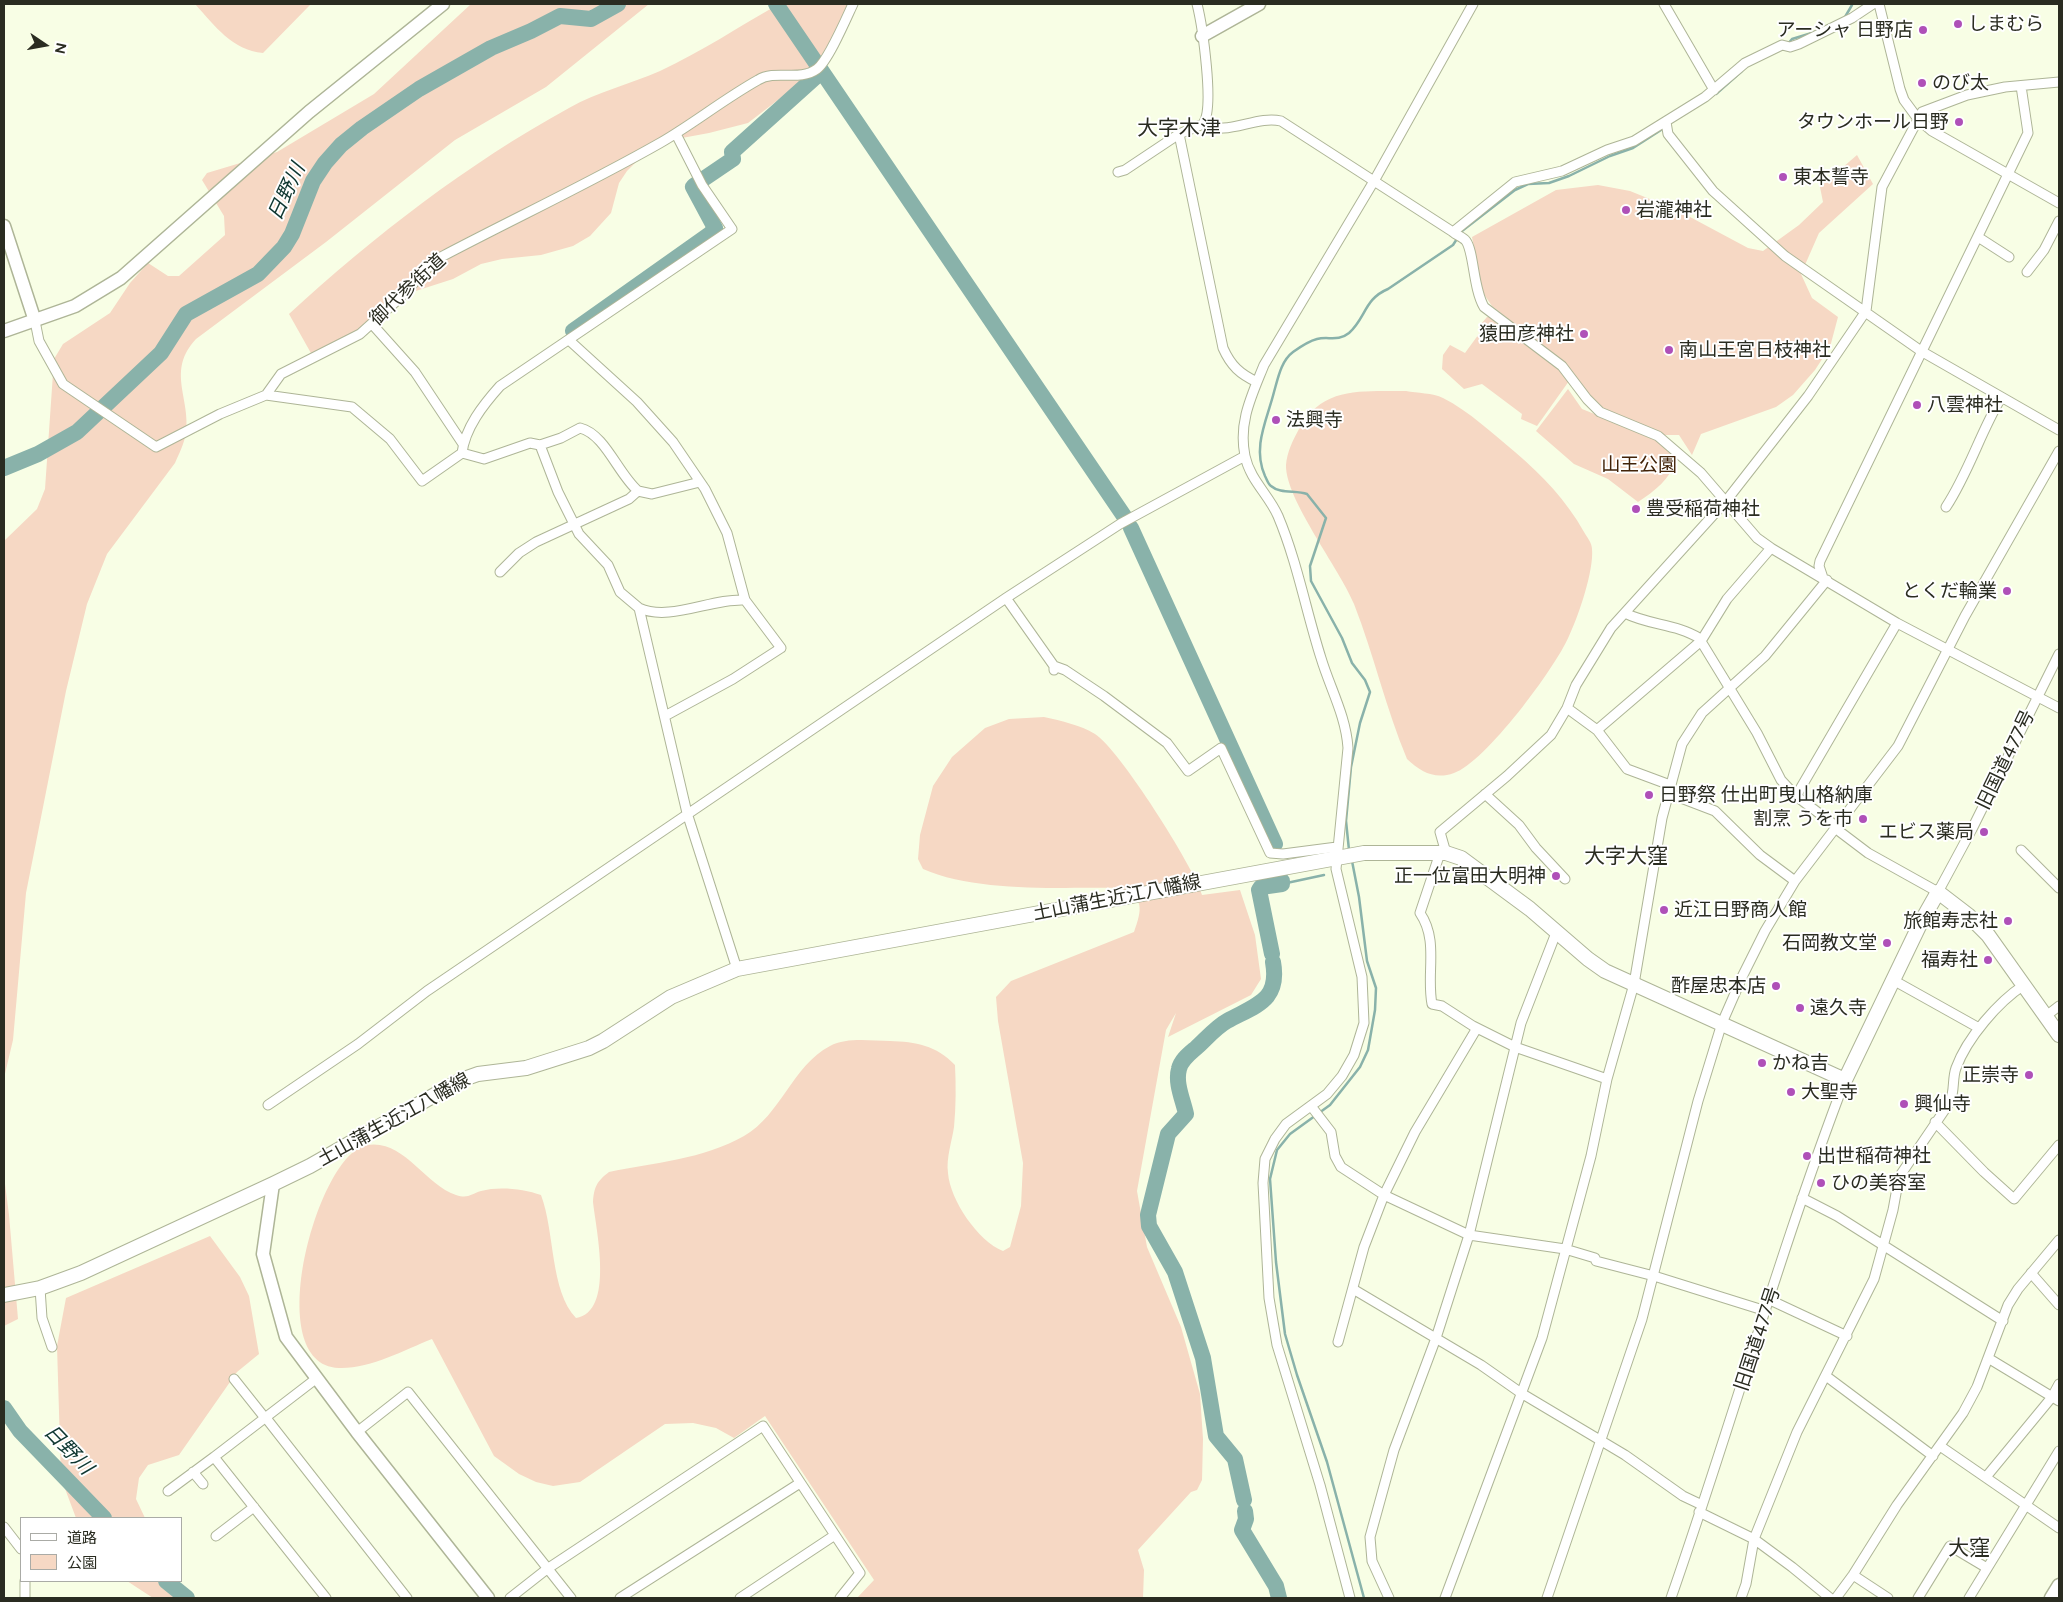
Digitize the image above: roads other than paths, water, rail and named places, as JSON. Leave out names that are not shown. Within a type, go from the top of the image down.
[{"type":"main road","name":"土山蒲生近江八幡線","points":[[5,1295],[40,1288],[82,1273],[273,1184],[310,1166],[461,1080],[478,1074],[526,1068],[589,1048],[671,997],[737,969],[1339,854],[1443,853],[1474,865],[1530,909],[1588,959],[1634,984],[1845,1080]]},
{"type":"main road","points":[[1845,1080],[1938,892],[1968,915],[1988,935],[2059,1035]]},
{"type":"street","points":[[4,331],[35,321],[91,298],[122,278],[309,112],[443,4]]},
{"type":"street","name":"御代参街道","points":[[266,395],[281,374],[341,345],[372,324],[440,257],[676,134],[726,98],[761,78],[803,76],[819,67],[853,4]]},
{"type":"street","points":[[1118,172],[1179,134],[1203,124],[1208,114],[1202,36],[1197,4]]},
{"type":"street","points":[[1202,36],[1259,4]]},
{"type":"street","points":[[1350,1598],[1320,1485],[1277,1344],[1269,1298],[1263,1183],[1265,1159],[1280,1131],[1312,1108],[1342,1076],[1354,1055],[1364,1023],[1362,977],[1336,869],[1339,854],[1348,748],[1347,730],[1322,660],[1284,530],[1270,501],[1258,486],[1245,456],[1245,416],[1251,394],[1264,365],[1374,181],[1473,4]]},
{"type":"street","points":[[1664,4],[1714,90]]},
{"type":"street","points":[[1454,233],[1515,182],[1550,175],[1573,167],[1607,150],[1634,141],[1714,90],[1745,63],[1852,18],[1873,4]]},
{"type":"street","points":[[1879,4],[1900,88],[1918,119],[1940,136],[2059,203]]},
{"type":"street","points":[[1607,1080],[1514,1047],[1477,1028],[1442,1006],[1432,1004],[1430,991],[1432,944],[1429,926],[1420,914],[1443,853],[1440,832],[1552,735],[1567,708],[1576,685],[1611,628],[1726,501],[1808,396],[1866,311],[1882,186],[1922,112],[1967,95],[2059,82]]},
{"type":"street","points":[[1825,579],[1818,566],[1820,561],[2028,133],[2022,86]]},
{"type":"street","points":[[1203,124],[1210,128],[1241,125],[1263,119],[1281,121],[1454,233],[1464,240],[1470,252],[1478,296],[1484,306],[1562,366],[1587,399],[1600,412],[1658,436],[1701,474],[1757,538],[1770,548],[1897,623],[2059,708]]},
{"type":"street","points":[[1666,122],[1668,134],[1713,191],[1737,215],[1785,256],[1921,351],[2059,430]]},
{"type":"street","points":[[4,226],[35,321],[39,341],[60,381],[156,447],[234,408],[266,395],[352,407],[390,439],[422,481],[463,449],[477,415],[500,386],[570,341],[732,229],[702,185],[676,134]]},
{"type":"street","points":[[1179,134],[1223,348],[1228,361],[1237,371],[1257,382]]},
{"type":"street","points":[[2027,272],[2044,250],[2059,221]]},
{"type":"street","points":[[1978,237],[2008,257]]},
{"type":"street","points":[[372,324],[416,372],[463,449],[484,459],[530,443],[540,445],[561,438],[580,428],[585,429],[599,440],[627,482],[638,491],[652,494],[700,482]]},
{"type":"street","points":[[570,341],[621,387],[662,428],[700,482],[727,534],[745,600],[781,648],[733,679],[665,716]]},
{"type":"street","points":[[1946,507],[1969,469],[1978,441],[2001,398]]},
{"type":"street","points":[[540,445],[574,526],[608,565],[620,592],[639,608],[648,612],[662,613],[716,602],[745,600]]},
{"type":"street","points":[[1547,1598],[1642,1319],[1698,1101],[1722,1023],[1765,931],[1795,881],[1898,746],[1947,650],[2059,451]]},
{"type":"street","points":[[268,1104],[358,1044],[427,991],[1006,598],[1120,524],[1245,456]]},
{"type":"street","points":[[500,572],[527,547],[629,499],[638,491]]},
{"type":"street","points":[[1597,730],[1701,641],[1727,599],[1770,548]]},
{"type":"street","points":[[1445,1598],[1542,1338],[1591,1156],[1607,1080],[1634,984],[1655,851],[1669,789],[1682,744],[1693,724],[1702,713],[1731,689],[1788,630],[1825,579]]},
{"type":"street","points":[[1006,598],[1054,669],[1065,670],[1167,743],[1188,771],[1221,748],[1270,853],[1339,854]]},
{"type":"street","points":[[639,608],[687,813],[737,969]]},
{"type":"street","points":[[1625,613],[1633,617],[1685,631],[1701,641],[1731,689],[1781,780],[1796,796],[1868,853],[1938,892]]},
{"type":"street","points":[[1796,796],[1897,623]]},
{"type":"street","name":"旧国道477号","points":[[1938,892],[1972,829],[2059,654]]},
{"type":"street","points":[[1567,708],[1597,730],[1627,769],[1715,811],[1760,856],[1795,881]]},
{"type":"street","points":[[1485,794],[1519,825],[1536,848],[1564,879]]},
{"type":"street","points":[[2021,850],[2059,888]]},
{"type":"street","points":[[1389,1598],[1372,1561],[1370,1537],[1394,1450],[1436,1338],[1469,1235],[1514,1047],[1539,973],[1556,933]]},
{"type":"street","points":[[1893,980],[1979,1028]]},
{"type":"street","points":[[1741,1598],[1746,1584],[1754,1539],[1798,1432],[1874,1279],[1884,1246],[1899,1177],[1950,1102],[1954,1092],[1953,1082],[1956,1068],[1979,1028],[2024,985]]},
{"type":"street","points":[[2046,1016],[2059,1006]]},
{"type":"street","points":[[1338,1342],[1364,1247],[1384,1195],[1415,1132],[1477,1028]]},
{"type":"street","name":"旧国道477号","points":[[1671,1598],[1770,1300],[1817,1151],[1845,1080]]},
{"type":"street","points":[[1312,1108],[1331,1132],[1335,1156],[1341,1167],[1384,1195],[1469,1235],[1565,1249],[1604,1263],[1654,1276],[1766,1311]]},
{"type":"street","points":[[1935,1122],[1984,1172],[2014,1199],[2059,1145]]},
{"type":"street","points":[[273,1184],[263,1254],[283,1330],[357,1432],[488,1598]]},
{"type":"street","points":[[1802,1198],[1837,1216],[2003,1321]]},
{"type":"street","points":[[1836,1598],[1853,1575],[1897,1505],[1971,1399],[2018,1289],[2059,1240]]},
{"type":"street","points":[[2031,1273],[2059,1305]]},
{"type":"street","points":[[40,1288],[42,1318],[52,1347]]},
{"type":"street","points":[[1352,1289],[1436,1338],[1521,1393],[1602,1440],[1701,1509],[1754,1539],[1792,1566],[1830,1598]]},
{"type":"street","points":[[1770,1300],[1847,1336]]},
{"type":"street","points":[[1988,1358],[2056,1399]]},
{"type":"street","points":[[1826,1376],[1933,1456]]},
{"type":"street","points":[[168,1491],[317,1378]]},
{"type":"street","points":[[234,1380],[407,1598]]},
{"type":"street","points":[[1986,1478],[2056,1399],[2059,1384]]},
{"type":"street","points":[[357,1432],[408,1392],[570,1598]]},
{"type":"street","points":[[510,1598],[546,1569],[764,1426],[860,1573],[840,1598]]},
{"type":"street","points":[[1940,1446],[2059,1528]]},
{"type":"street","points":[[1969,1598],[2059,1451]]},
{"type":"street","points":[[214,1457],[326,1598]]},
{"type":"street","points":[[194,1472],[203,1484]]},
{"type":"street","points":[[620,1598],[800,1483]]},
{"type":"street","points":[[216,1536],[254,1507]]},
{"type":"street","points":[[4,1527],[20,1548]]},
{"type":"street","points":[[740,1598],[834,1535]]},
{"type":"street","points":[[1918,1598],[1950,1546],[1987,1568]]},
{"type":"street","points":[[1853,1575],[1888,1598]]},
{"type":"street","points":[[24,1582],[25,1598]]},
{"type":"street","points":[[2051,1598],[2059,1585]]},
{"type":"waterway","name":"日野川","points":[[4,468],[38,454],[77,432],[161,353],[186,314],[258,274],[284,247],[292,234],[313,181],[325,163],[341,145],[362,128],[419,89],[491,48],[560,16],[591,19],[618,4]]},
{"type":"waterway","points":[[776,4],[1124,516]]},
{"type":"waterway","points":[[1845,17],[1852,5]]},
{"type":"waterway","points":[[1787,45],[1792,39],[1815,32]]},
{"type":"waterway","points":[[1716,94],[1742,71]]},
{"type":"waterway","points":[[702,180],[733,159],[732,152],[821,72]]},
{"type":"waterway","points":[[1349,850],[1346,821],[1351,767],[1360,723],[1370,692],[1365,680],[1352,663],[1342,638],[1311,581],[1310,566],[1326,518],[1307,494],[1283,491],[1270,485],[1261,465],[1260,444],[1280,370],[1289,356],[1308,343],[1321,338],[1341,337],[1349,333],[1374,298],[1453,245],[1462,231],[1515,190],[1528,184],[1549,183],[1569,176],[1610,156],[1633,148],[1661,130]]},
{"type":"waterway","points":[[573,331],[710,234],[715,228],[693,187],[695,185]]},
{"type":"waterway","points":[[1131,528],[1275,844]]},
{"type":"waterway","points":[[1352,861],[1359,897],[1367,961],[1376,988],[1375,1010],[1368,1050],[1360,1067],[1330,1105],[1290,1134],[1277,1150],[1270,1179],[1276,1262],[1285,1334],[1327,1462],[1364,1598]]},
{"type":"waterway","points":[[1282,884],[1324,875]]},
{"type":"waterway","points":[[1272,954],[1259,890],[1261,887],[1282,884],[1282,881]]},
{"type":"waterway","points":[[1244,1500],[1235,1459],[1216,1436],[1203,1358],[1175,1272],[1149,1226],[1148,1215],[1168,1134],[1186,1114],[1179,1086],[1178,1074],[1180,1066],[1186,1057],[1219,1027],[1264,1000],[1273,985],[1273,962]]},
{"type":"waterway","name":"日野川","points":[[4,1408],[20,1431],[103,1517]]},
{"type":"waterway","points":[[1245,1511],[1246,1519],[1242,1530],[1276,1586],[1279,1598]]},
{"type":"waterway","name":"日野川","points":[[167,1582],[187,1598]]},
{"type":"place","name":"しまむら","points":[[1958,24]]},
{"type":"place","name":"アーシャ 日野店","points":[[1923,30]]},
{"type":"place","name":"のび太","points":[[1922,83]]},
{"type":"place","name":"タウンホール日野","points":[[1959,122]]},
{"type":"place","name":"東本誓寺","points":[[1783,177]]},
{"type":"place","name":"岩瀧神社","points":[[1626,210]]},
{"type":"place","name":"猿田彦神社","points":[[1584,334]]},
{"type":"place","name":"南山王宮日枝神社","points":[[1669,350]]},
{"type":"place","name":"八雲神社","points":[[1917,405]]},
{"type":"place","name":"法興寺","points":[[1276,420]]},
{"type":"place","name":"豊受稲荷神社","points":[[1636,509]]},
{"type":"place","name":"とくだ輪業","points":[[2007,591]]},
{"type":"place","name":"日野祭 仕出町曳山格納庫","points":[[1649,795]]},
{"type":"place","name":"割烹 うを市","points":[[1863,819]]},
{"type":"place","name":"エビス薬局","points":[[1984,832]]},
{"type":"place","name":"正一位富田大明神","points":[[1556,876]]},
{"type":"place","name":"近江日野商人館","points":[[1664,910]]},
{"type":"place","name":"旅館寿志社","points":[[2008,921]]},
{"type":"place","name":"石岡教文堂","points":[[1887,943]]},
{"type":"place","name":"福寿社","points":[[1988,960]]},
{"type":"place","name":"酢屋忠本店","points":[[1776,986]]},
{"type":"place","name":"遠久寺","points":[[1800,1008]]},
{"type":"place","name":"かね吉","points":[[1762,1063]]},
{"type":"place","name":"正崇寺","points":[[2029,1075]]},
{"type":"place","name":"大聖寺","points":[[1791,1092]]},
{"type":"place","name":"興仙寺","points":[[1904,1104]]},
{"type":"place","name":"出世稲荷神社","points":[[1807,1156]]},
{"type":"place","name":"ひの美容室","points":[[1821,1183]]},
{"type":"district","name":"大字木津","points":[[1179,129]]},
{"type":"district","name":"大字大窪","points":[[1626,857]]},
{"type":"district","name":"大窪","points":[[1969,1549]]},
{"type":"park label","name":"山王公園","points":[[1639,465]]}]
